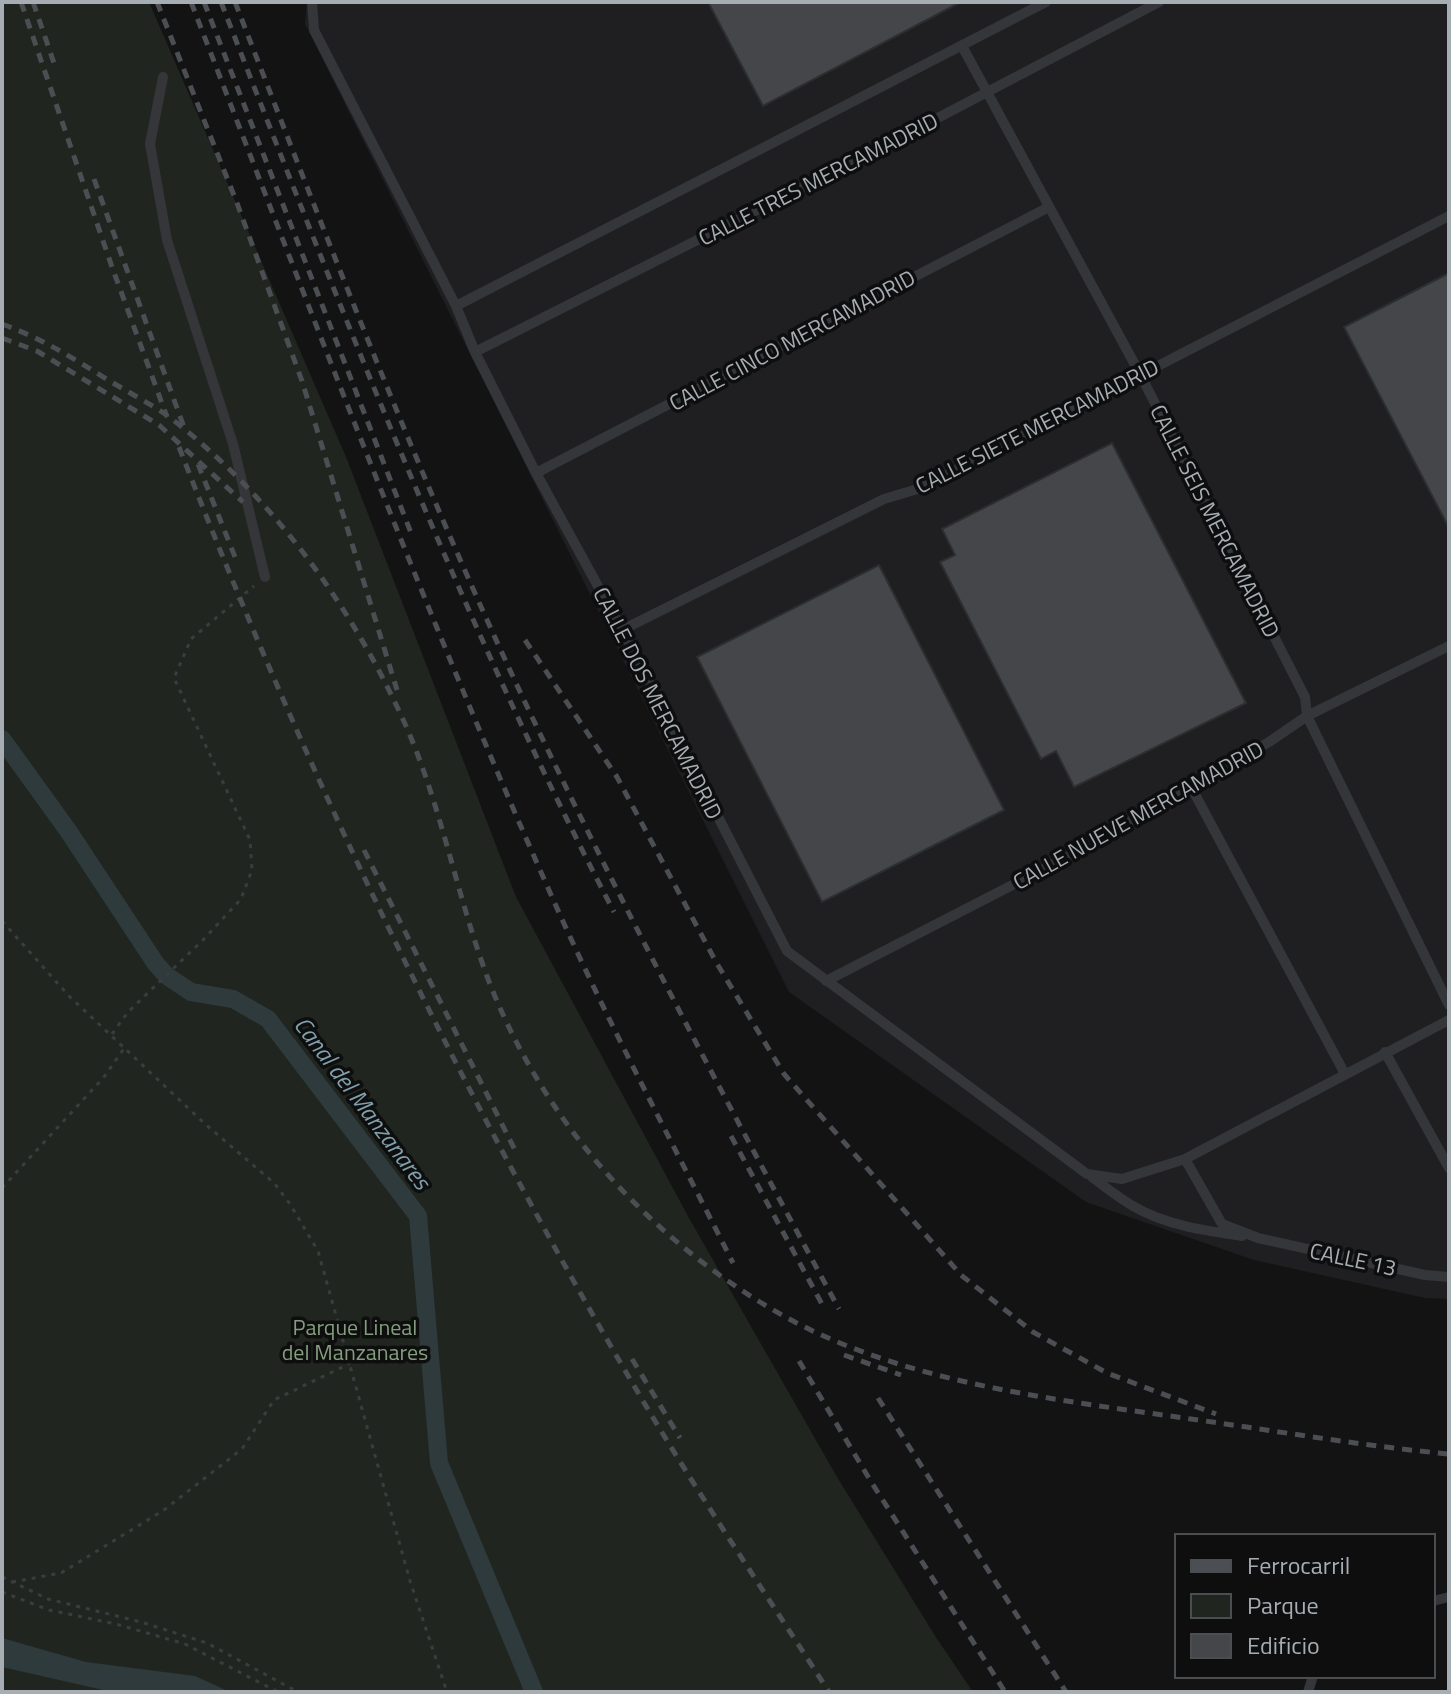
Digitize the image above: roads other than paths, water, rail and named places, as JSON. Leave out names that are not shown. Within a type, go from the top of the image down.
[{"type":"lane","name":"CALLE DOS MERCAMADRID","points":[[312,2],[314,30],[456,306],[475,352],[787,951],[1087,1174]]},
{"type":"lane","points":[[456,306],[1046,2]]},
{"type":"lane","name":"CALLE TRES MERCAMADRID","points":[[475,352],[890,143],[1159,2]]},
{"type":"lane","name":"CALLE SEIS MERCAMADRID","points":[[962,46],[1140,374],[1305,697],[1307,716],[1449,1005]]},
{"type":"lane","points":[[163,77],[150,144],[167,240],[233,444],[265,577]]},
{"type":"lane","name":"CALLE CINCO MERCAMADRID","points":[[536,473],[1049,207]]},
{"type":"lane","name":"CALLE SIETE MERCAMADRID","points":[[622,630],[884,499],[921,488],[1449,216]]},
{"type":"lane","name":"CALLE NUEVE MERCAMADRID","points":[[826,981],[1067,857],[1269,742],[1307,716],[1449,646]]},
{"type":"lane","points":[[1190,785],[1345,1074]]},
{"type":"lane","points":[[1087,1174],[1122,1179],[1185,1159],[1449,1020]]},
{"type":"lane","points":[[1385,1052],[1449,1168]]},
{"type":"lane","name":"CALLE 13","points":[[1185,1159],[1222,1224],[1258,1238]]},
{"type":"lane","name":"CALLE 13","points":[[1087,1174],[1133,1206],[1159,1218],[1425,1275],[1449,1277]]},
{"type":"waterway","name":"Canal del Manzanares","points":[[2,739],[69,832],[156,964],[167,976],[191,992],[233,999],[268,1019],[418,1216],[439,1463],[534,1692]]},
{"type":"railway","points":[[21,2],[167,417]]},
{"type":"railway","points":[[33,2],[56,69]]},
{"type":"railway","points":[[157,2],[237,203],[302,381],[397,690]]},
{"type":"railway","points":[[191,2],[370,462],[511,804],[602,1004],[733,1263]]},
{"type":"railway","points":[[204,2],[413,538]]},
{"type":"railway","points":[[221,2],[358,348],[454,577],[558,801],[614,912]]},
{"type":"railway","points":[[235,2],[409,440],[523,698],[676,1005],[839,1309]]},
{"type":"railway","points":[[94,179],[185,430]]},
{"type":"railway","points":[[2,324],[56,349],[168,416],[239,479],[302,551],[355,629],[400,713],[437,811],[488,979],[535,1076],[597,1163],[634,1202],[715,1272],[809,1329],[914,1369],[969,1383],[1080,1403],[1449,1454]]},
{"type":"railway","points":[[2,338],[37,351],[159,425],[243,502]]},
{"type":"railway","points":[[179,447],[335,816],[452,1056],[514,1174],[646,1406],[829,1692]]},
{"type":"railway","points":[[198,464],[235,557]]},
{"type":"railway","points":[[525,640],[617,777],[716,962],[784,1074],[961,1275],[1033,1332],[1107,1373],[1216,1414]]},
{"type":"railway","points":[[364,850],[515,1150]]},
{"type":"railway","points":[[731,1136],[823,1306]]},
{"type":"railway","points":[[844,1355],[901,1375]]},
{"type":"railway","points":[[632,1359],[680,1438]]},
{"type":"railway","points":[[799,1361],[870,1480],[1005,1692]]},
{"type":"railway","points":[[878,1398],[1066,1692]]},
{"type":"park label","name":"Parque Lineal del Manzanares","points":[[355,1340]]}]
